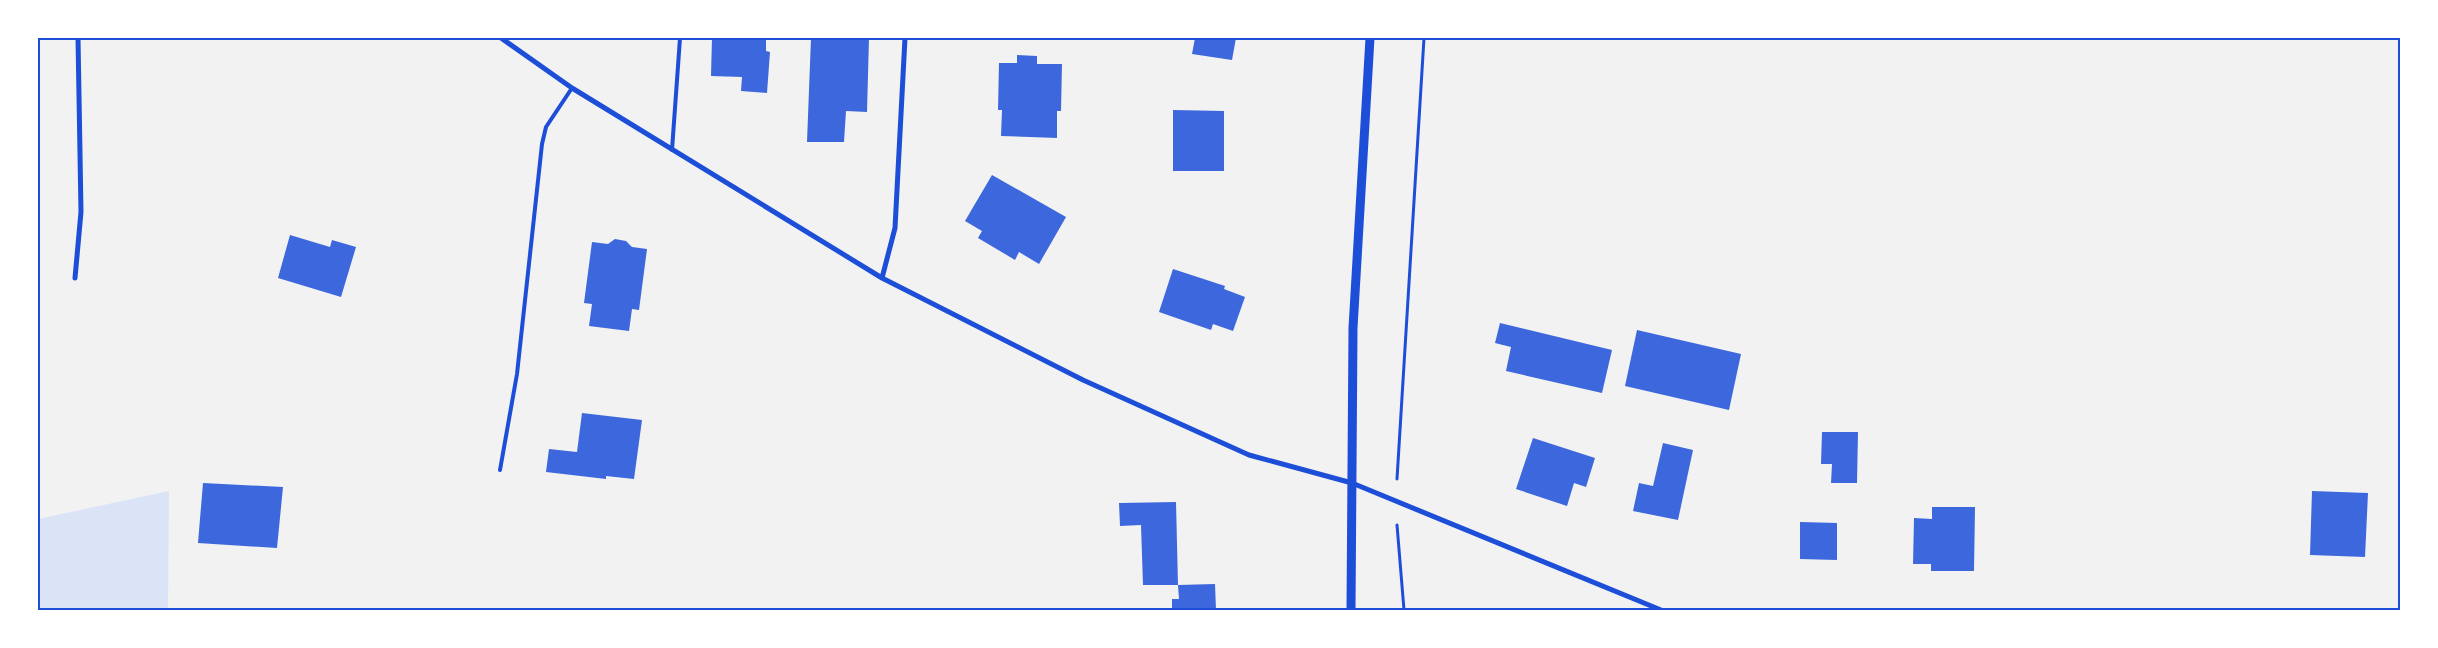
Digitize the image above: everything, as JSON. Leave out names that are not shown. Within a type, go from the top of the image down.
[{"type":"street","points":[[75,278],[81,212],[78,38]]},
{"type":"street","points":[[501,38],[572,88],[882,278],[1083,380],[1248,455],[1352,483],[1661,610]]},
{"type":"street","points":[[882,278],[895,228],[905,38]]},
{"type":"street","points":[[1350,610],[1353,328],[1370,38]]},
{"type":"lane","points":[[672,150],[680,38]]},
{"type":"lane","points":[[500,470],[517,374],[542,144],[546,127],[572,88]]},
{"type":"path","points":[[1404,610],[1396,501],[1424,38]]},
{"type":"shaded area","points":[[169,491],[168,610],[38,610],[38,519]]},
{"type":"building","points":[[712,38],[766,38],[766,51],[770,52],[767,93],[741,91],[742,77],[711,76]]},
{"type":"building","points":[[811,38],[869,38],[867,112],[846,111],[844,142],[807,142]]},
{"type":"building","points":[[1195,38],[1236,38],[1232,60],[1192,54]]},
{"type":"building","points":[[1017,55],[1037,56],[1037,64],[1062,64],[1061,111],[1057,111],[1057,138],[1001,136],[1002,110],[998,110],[999,63],[1017,63]]},
{"type":"building","points":[[1173,110],[1224,111],[1224,171],[1173,171]]},
{"type":"building","points":[[992,175],[1066,217],[1039,264],[1019,252],[1015,260],[978,238],[982,231],[965,221]]},
{"type":"building","points":[[290,235],[330,247],[332,240],[356,247],[341,297],[278,278]]},
{"type":"building","points":[[615,239],[626,241],[632,247],[647,249],[639,310],[632,309],[629,331],[589,326],[592,304],[584,303],[592,242],[608,244]]},
{"type":"building","points":[[1173,269],[1225,286],[1224,289],[1245,297],[1233,331],[1213,324],[1211,330],[1159,312]]},
{"type":"building","points":[[1500,323],[1612,350],[1602,393],[1506,371],[1511,347],[1495,343]]},
{"type":"building","points":[[1637,330],[1741,354],[1729,410],[1625,386]]},
{"type":"building","points":[[582,413],[642,420],[634,479],[606,476],[606,479],[546,472],[549,449],[577,452]]},
{"type":"building","points":[[1822,432],[1858,432],[1857,483],[1831,483],[1832,464],[1821,464]]},
{"type":"building","points":[[1533,438],[1595,458],[1586,487],[1574,483],[1567,506],[1516,489]]},
{"type":"building","points":[[1663,443],[1693,450],[1678,520],[1633,511],[1639,483],[1653,486]]},
{"type":"building","points":[[203,483],[283,487],[277,548],[198,543]]},
{"type":"building","points":[[2312,491],[2368,493],[2365,557],[2310,555]]},
{"type":"building","points":[[1176,502],[1178,585],[1143,585],[1141,525],[1120,526],[1119,503]]},
{"type":"building","points":[[1932,507],[1975,507],[1974,571],[1931,571],[1931,564],[1913,564],[1914,518],[1932,519]]},
{"type":"building","points":[[1800,522],[1837,523],[1837,560],[1800,559]]},
{"type":"building","points":[[1215,584],[1216,610],[1172,610],[1172,599],[1179,599],[1178,585]]}]
